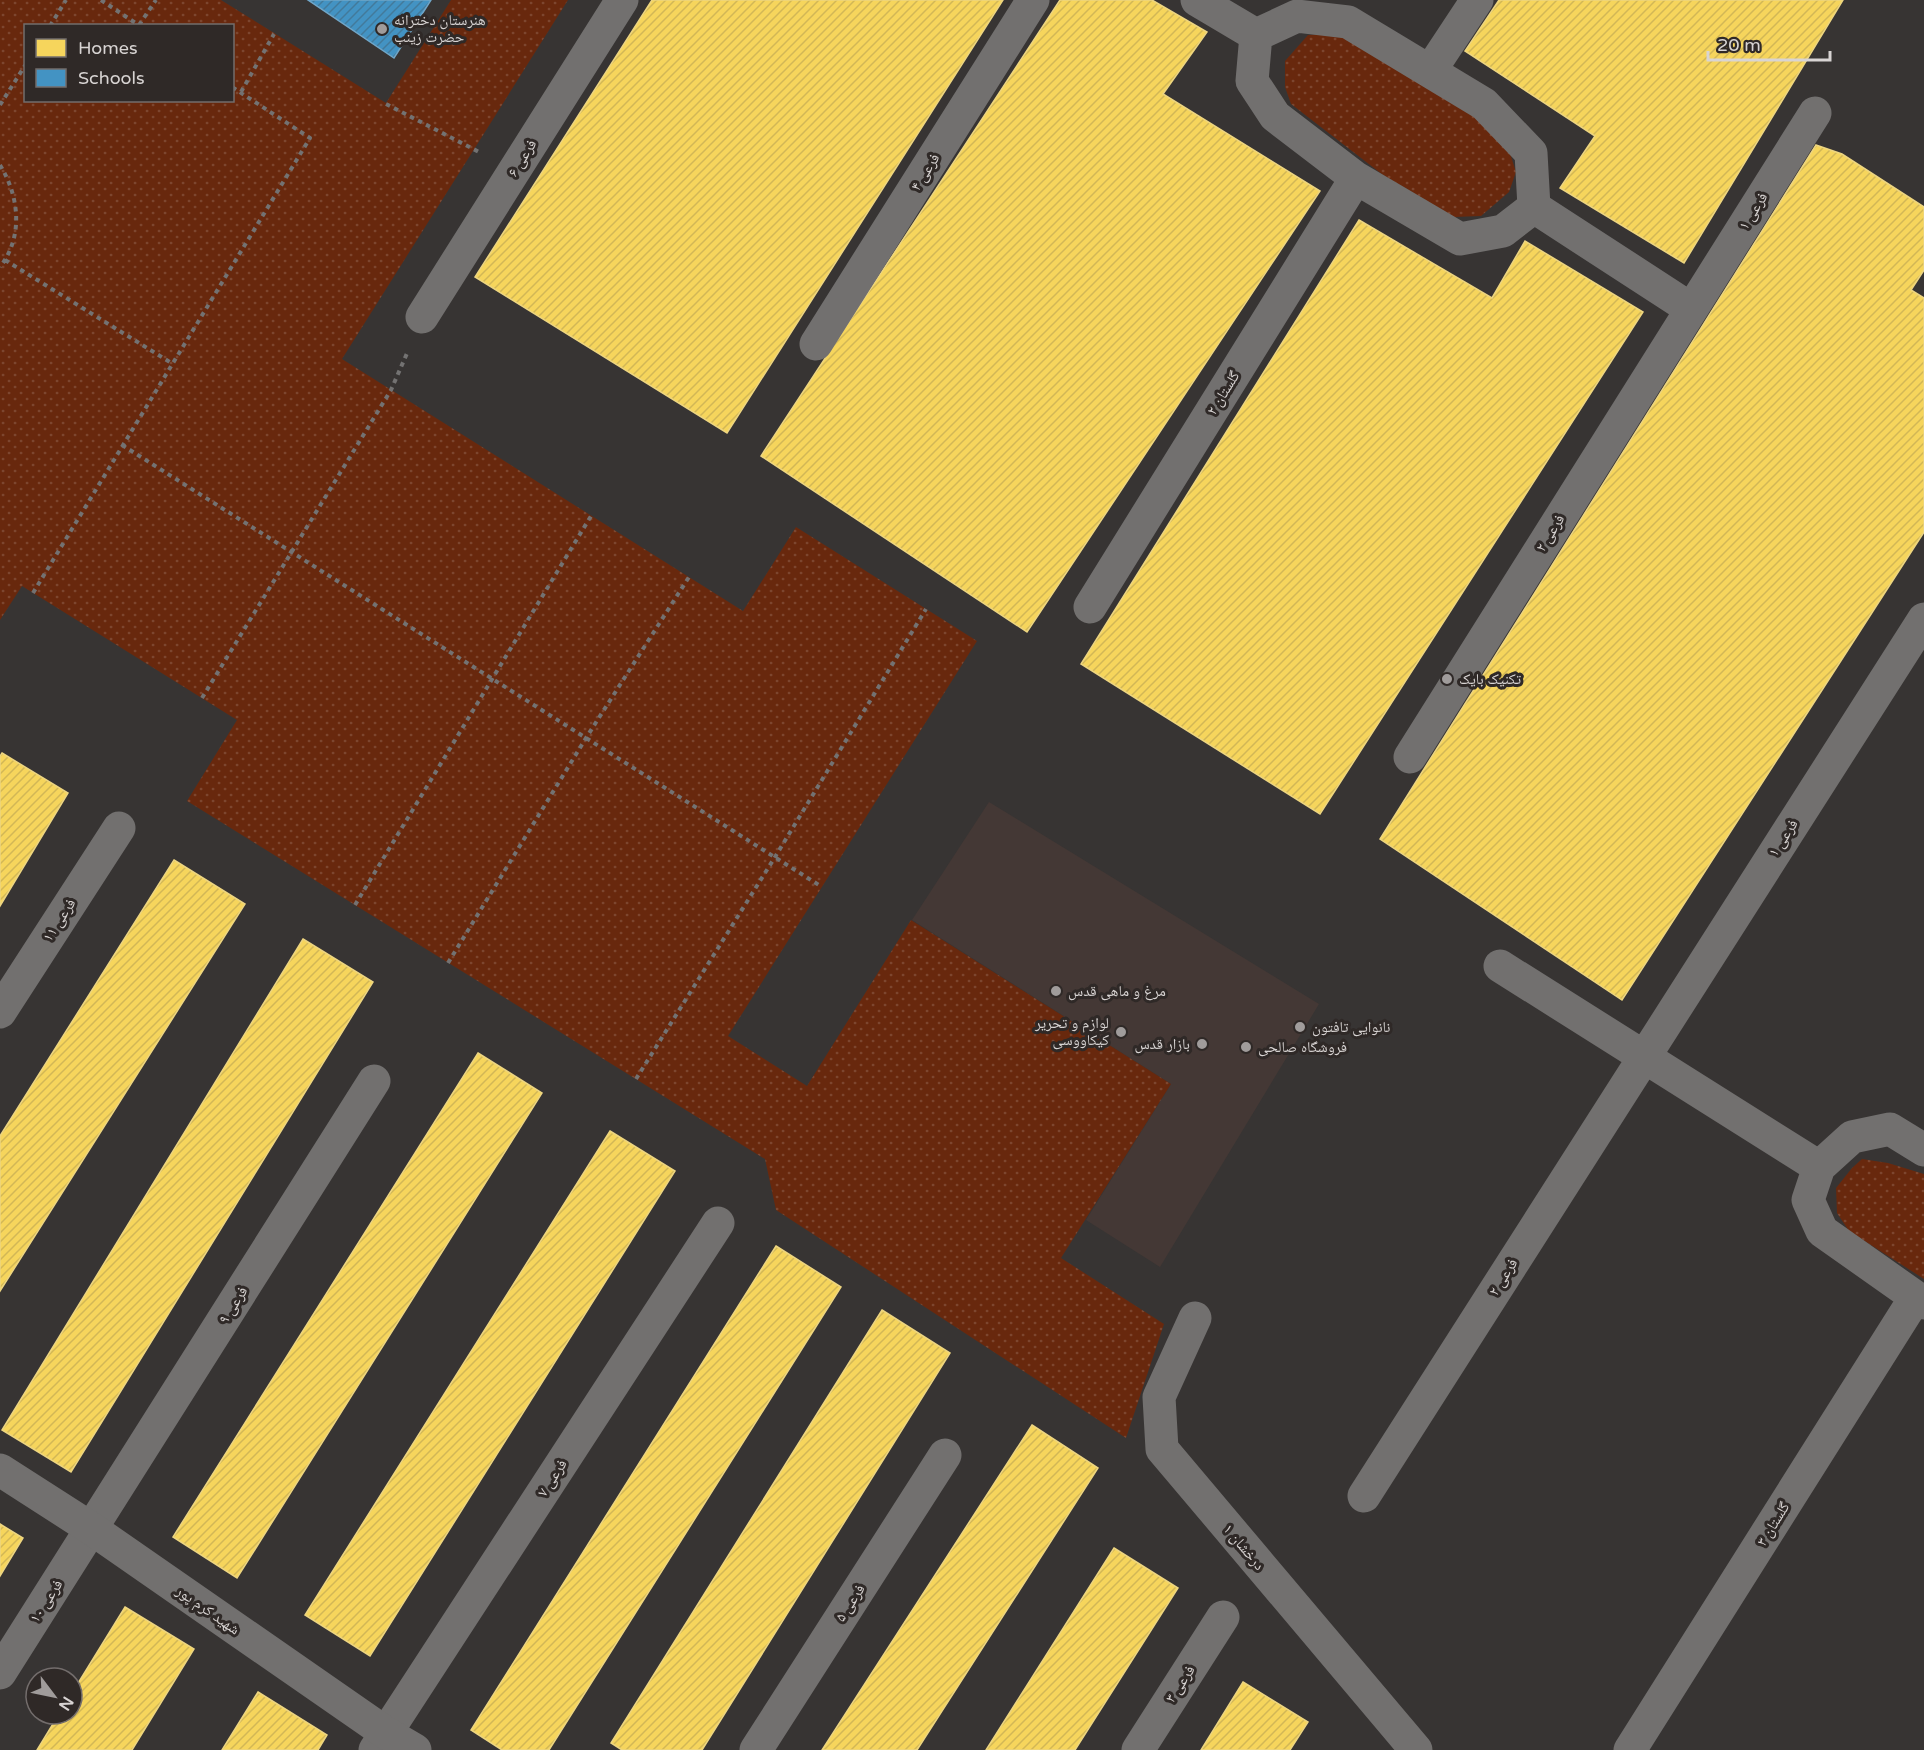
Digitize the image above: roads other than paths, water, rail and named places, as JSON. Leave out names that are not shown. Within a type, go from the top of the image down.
[{"type":"street","name":"فرعی ۶","points":[[422,316],[622,0]]},
{"type":"street","name":"فرعی ۴","points":[[816,344],[1034,0]]},
{"type":"street","points":[[1197,0],[1256,35]]},
{"type":"street","points":[[1430,71],[1477,0]]},
{"type":"street","points":[[1256,35],[1297,16],[1348,22],[1485,104],[1531,153],[1534,207]]},
{"type":"street","points":[[1256,35],[1252,81],[1275,116],[1356,178],[1460,238],[1503,231],[1534,207]]},
{"type":"street","name":"فرعی ۱","points":[[1691,309],[1815,112]]},
{"type":"street","name":"گلستان ۲","points":[[1090,607],[1356,178]]},
{"type":"street","points":[[1534,207],[1691,309]]},
{"type":"street","name":"فرعی ۲","points":[[1410,757],[1691,309]]},
{"type":"street","name":"فرعی ۱","points":[[1643,1057],[1924,619]]},
{"type":"street","name":"فرعی ۱۱","points":[[0,1012],[119,828]]},
{"type":"street","points":[[1500,966],[1819,1167]]},
{"type":"street","name":"فرعی ۲","points":[[1364,1496],[1643,1057]]},
{"type":"street","name":"فرعی ۹","points":[[92,1529],[374,1081]]},
{"type":"street","points":[[1919,1301],[1822,1231],[1808,1200],[1819,1167],[1852,1137],[1890,1129],[1924,1150]]},
{"type":"street","name":"فرعی ۷","points":[[380,1741],[718,1222]]},
{"type":"street","name":"گلستان ۳","points":[[1630,1750],[1919,1301]]},
{"type":"street","name":"درخشان ۱","points":[[1195,1318],[1159,1396],[1162,1449],[1416,1750]]},
{"type":"street","name":"فرعی ۵","points":[[756,1750],[945,1455]]},
{"type":"street","name":"شهید کرم پور","points":[[0,1470],[92,1529],[380,1741],[416,1750]]},
{"type":"street","name":"فرعی ۱۰","points":[[0,1673],[92,1529]]},
{"type":"street","name":"فرعی ۳","points":[[1138,1750],[1223,1617]]},
{"type":"place","name":"هنرستان دخترانه حضرت زینب","points":[[382,29]]},
{"type":"place","name":"تکنیک بایک","points":[[1447,679]]},
{"type":"place","name":"مرغ و ماهی قدس","points":[[1056,991]]},
{"type":"place","name":"نانوایی تافتون","points":[[1300,1027]]},
{"type":"place","name":"لوازم و تحریر کیکاووسی","points":[[1121,1032]]},
{"type":"place","name":"بازار قدس","points":[[1202,1044]]},
{"type":"place","name":"فروشگاه صالحی","points":[[1246,1047]]}]
